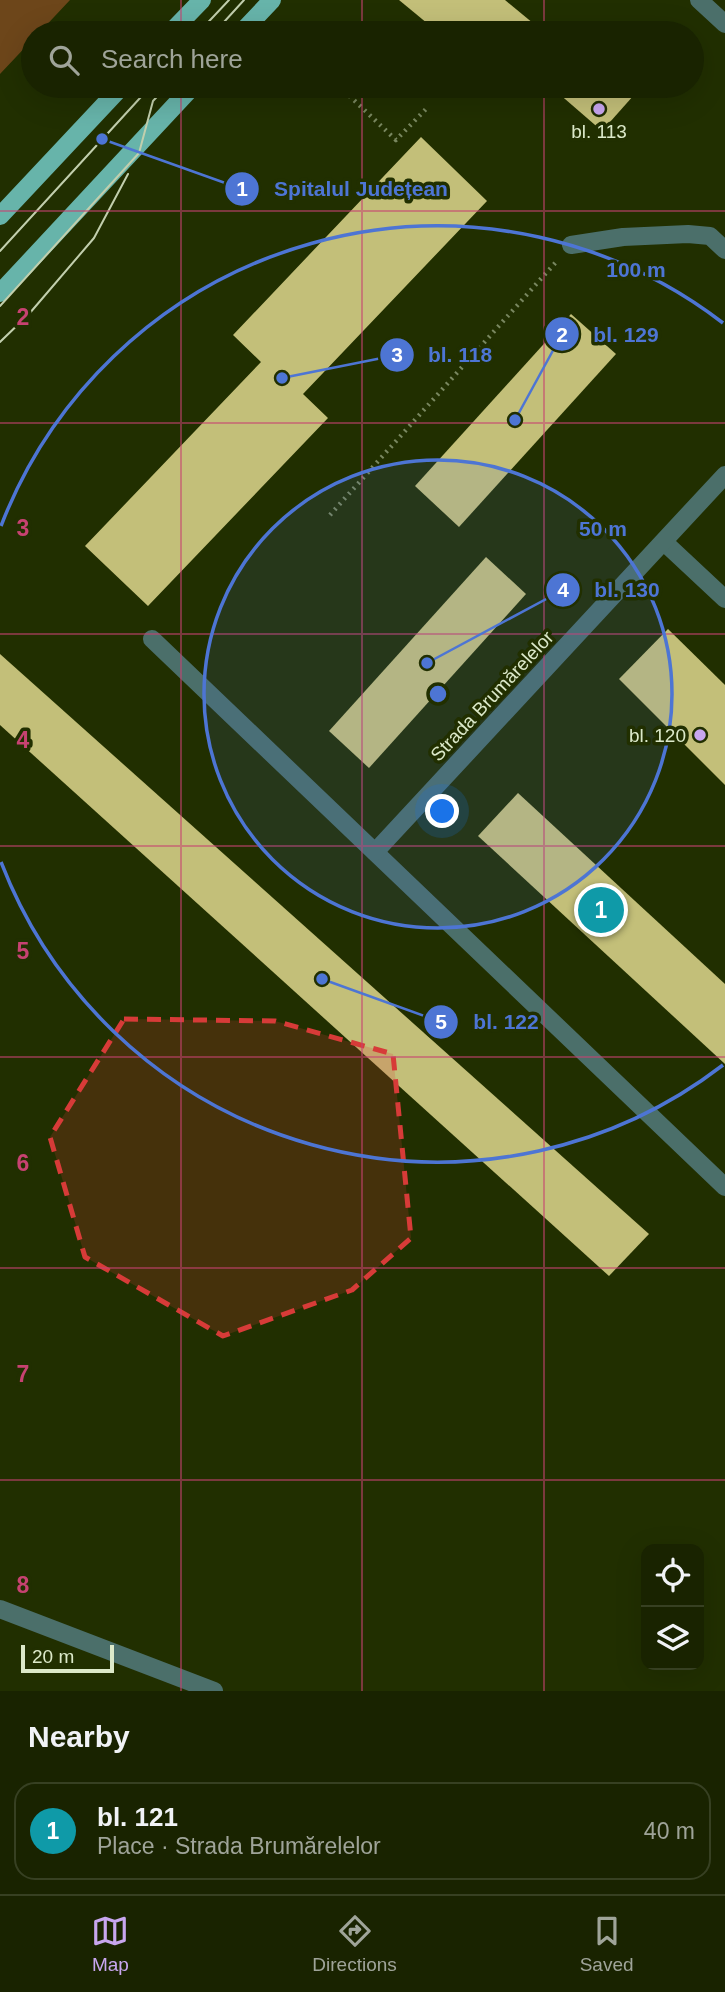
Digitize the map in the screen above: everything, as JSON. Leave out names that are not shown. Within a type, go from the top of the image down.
[{"type":"main road","points":[[252,21],[272,0]]},
{"type":"main road","points":[[179,21],[193,3]]},
{"type":"main road","points":[[0,216],[111,98]]},
{"type":"main road","points":[[0,293],[182,98]]},
{"type":"street","points":[[699,0],[725,24]]},
{"type":"street","points":[[571,245],[623,237],[688,234],[710,236],[725,250]]},
{"type":"street","name":"Strada Brumărelelor","points":[[375,852],[725,475]]},
{"type":"street","points":[[664,542],[725,598]]},
{"type":"street","points":[[152,639],[725,1187]]},
{"type":"street","points":[[0,1609],[214,1691]]},
{"type":"path","points":[[352,98],[396,140],[426,109]]},
{"type":"path","points":[[330,515],[571,245]]},
{"type":"highlighted area","points":[[124,1019],[275,1021],[393,1054],[411,1238],[352,1290],[223,1336],[85,1257],[50,1137]]},
{"type":"shaded area","points":[[0,0],[70,0],[50,21],[21,21],[21,52],[0,74]]},
{"type":"building","points":[[399,0],[505,0],[530,21],[424,21]]},
{"type":"building","points":[[564,98],[631,98],[602,131]]},
{"type":"building","points":[[421,137],[487,201],[303,394],[328,418],[148,606],[85,546],[261,362],[233,335]]},
{"type":"building","points":[[571,314],[616,354],[459,527],[415,486]]},
{"type":"building","points":[[486,557],[526,594],[369,768],[329,731]]},
{"type":"building","name":"bl. 120","points":[[668,629],[725,685],[725,785],[619,679]]},
{"type":"building","points":[[0,654],[649,1234],[609,1276],[0,725]]},
{"type":"building","points":[[518,793],[725,984],[725,1064],[478,836]]},
{"type":"tram line","points":[[209,21],[229,0]]},
{"type":"tram line","points":[[225,21],[244,0]]},
{"type":"tram line","points":[[0,251],[140,98]]},
{"type":"tram line","points":[[0,306],[139,153],[156,98]]},
{"type":"tram line","points":[[0,342],[29,314],[94,238],[128,174]]},
{"type":"place","name":"bl. 113","points":[[599,109]]},
{"type":"place","name":"Spitalul Județean","points":[[102,139]]},
{"type":"place","name":"bl. 118","points":[[282,378]]},
{"type":"place","name":"bl. 129","points":[[515,420]]},
{"type":"place","name":"bl. 130","points":[[427,663]]},
{"type":"place","name":"bl. 120","points":[[700,735]]},
{"type":"place","name":"bl. 121","points":[[601,910]]},
{"type":"place","name":"bl. 122","points":[[322,979]]}]
